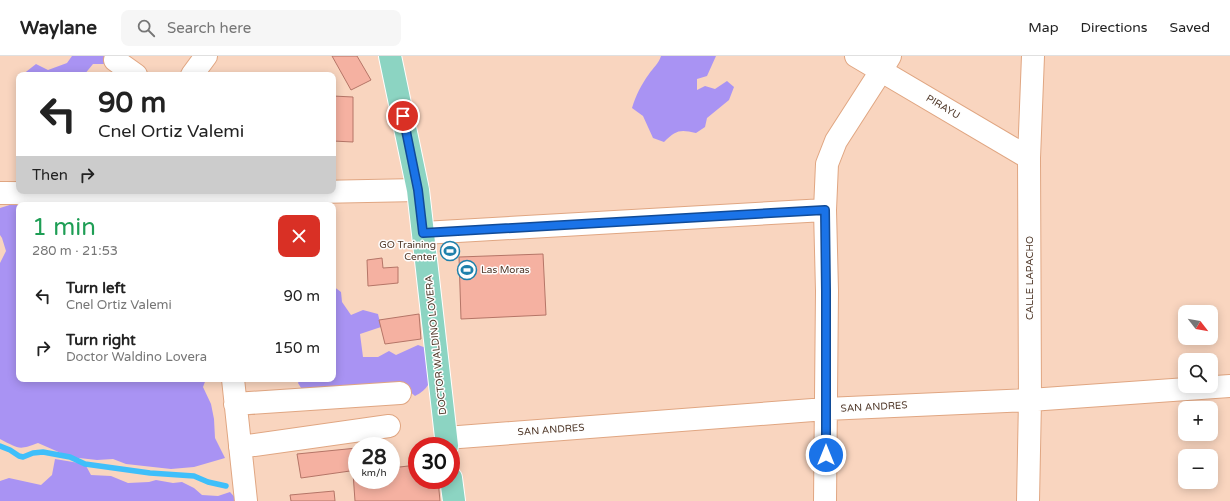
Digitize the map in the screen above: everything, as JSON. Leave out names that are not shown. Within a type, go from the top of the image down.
[{"type":"main road","name":"DOCTOR WALDINO LOVERA","points":[[390,56],[418,190],[446,437]]},
{"type":"main road","points":[[452,489],[454,501]]},
{"type":"street","points":[[194,72],[206,56]]},
{"type":"street","name":"PIRAYU","points":[[856,56],[886,64],[1029,158]]},
{"type":"street","name":"CALLE LAPACHO","points":[[1028,501],[1030,400],[1029,158],[1033,56]]},
{"type":"street","points":[[115,60],[132,72]]},
{"type":"street","points":[[826,501],[825,210],[827,164],[836,141],[886,64]]},
{"type":"street","points":[[191,194],[214,200],[418,190]]},
{"type":"street","points":[[0,193],[16,193]]},
{"type":"street","points":[[423,233],[825,210]]},
{"type":"street","points":[[233,382],[246,501]]},
{"type":"street","name":"SAN ANDRES","points":[[460,441],[826,409],[1030,400],[1230,386]]},
{"type":"street","points":[[235,404],[400,393]]},
{"type":"street","points":[[240,447],[389,426]]},
{"type":"shaded area","points":[[72,56],[110,56],[105,64],[93,64],[86,72],[26,72],[36,64],[48,70],[67,63]]},
{"type":"shaded area","points":[[661,56],[716,56],[707,76],[697,79],[697,90],[705,86],[715,89],[727,81],[734,87],[729,100],[707,118],[705,127],[696,133],[682,131],[675,133],[664,142],[653,138],[643,116],[632,108],[641,86]]},
{"type":"shaded area","points":[[16,203],[16,382],[205,382],[203,387],[211,404],[214,419],[215,438],[225,458],[194,467],[171,469],[126,464],[113,459],[97,460],[70,457],[38,443],[22,448],[11,445],[0,439],[0,263],[6,251],[0,235],[0,208]]},
{"type":"shaded area","points":[[336,288],[341,292],[342,302],[351,315],[363,310],[378,314],[381,327],[360,334],[363,357],[378,357],[389,351],[396,355],[418,345],[429,349],[431,370],[430,382],[422,392],[415,396],[401,384],[306,396],[298,383],[336,382]]},
{"type":"shaded area","points":[[55,459],[85,464],[91,475],[111,476],[128,483],[149,482],[156,480],[173,483],[182,482],[194,488],[202,495],[218,496],[230,492],[238,501],[0,501],[0,481],[9,478],[41,485],[52,475]]},
{"type":"building","points":[[332,56],[357,56],[371,80],[351,90]]},
{"type":"building","points":[[336,96],[353,97],[353,142],[336,141]]},
{"type":"building","points":[[543,254],[546,315],[461,319],[459,257]]},
{"type":"building","points":[[382,258],[383,268],[398,267],[398,283],[368,286],[367,260]]},
{"type":"building","points":[[419,314],[421,339],[385,344],[379,320]]},
{"type":"building","points":[[348,449],[348,471],[301,478],[297,454]]},
{"type":"building","points":[[408,466],[408,489],[439,489],[440,501],[355,501],[354,489],[400,489],[400,467]]},
{"type":"building","points":[[334,491],[335,501],[291,501],[290,495]]},
{"type":"waterway","points":[[0,446],[23,457],[33,453],[43,452],[70,457],[85,464],[150,473],[194,476],[208,482],[226,486]]},
{"type":"place","name":"GO Training Center","points":[[450,251]]},
{"type":"place","name":"Las Moras","points":[[467,270]]},
{"type":"route","points":[[403,116],[418,190],[423,233],[825,210],[826,455]]}]
